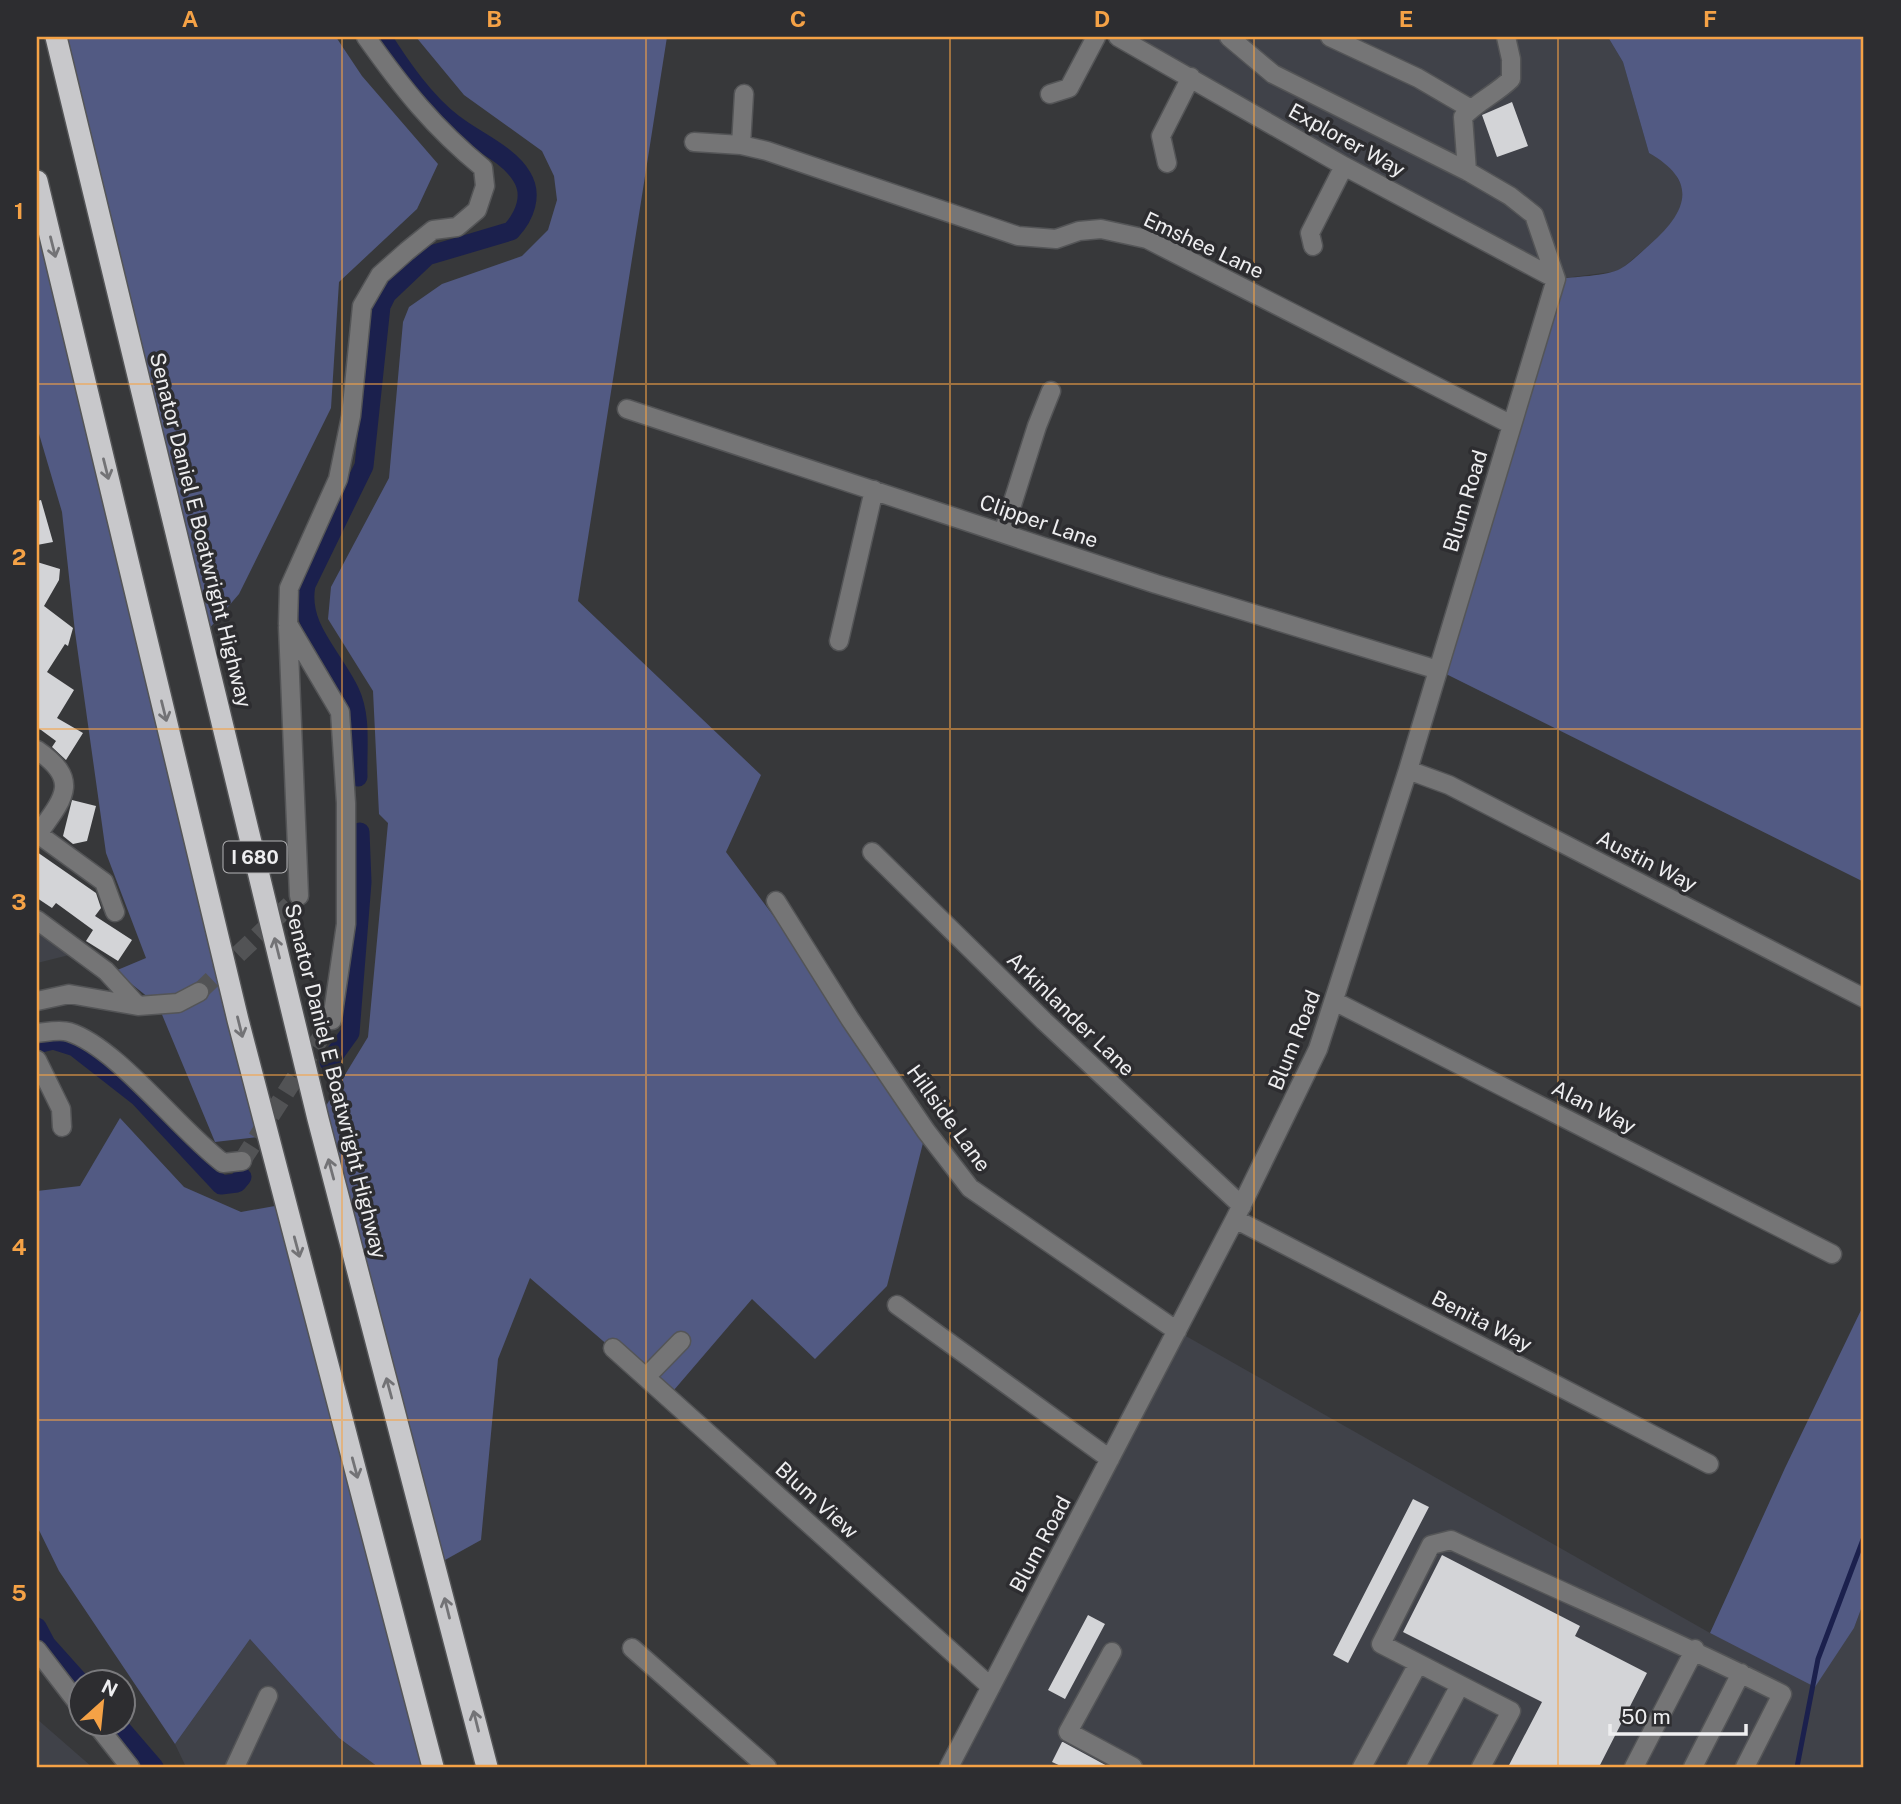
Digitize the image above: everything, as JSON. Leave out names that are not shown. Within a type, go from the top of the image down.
[{"type":"highway","name":"Senator Daniel E Boatwright Highway","points":[[56,37],[318,1119],[487,1767]]},
{"type":"highway","name":"I 680","points":[[37,181],[238,1020],[433,1767]]},
{"type":"street","points":[[299,896],[288,624],[289,588],[338,479],[351,416],[362,306],[380,275],[407,251],[433,230],[457,227],[477,210],[485,186],[483,169],[446,138],[407,96],[366,37]]},
{"type":"street","points":[[1050,94],[1069,88],[1096,37]]},
{"type":"street","name":"Explorer Way","points":[[1118,37],[1344,166],[1556,279]]},
{"type":"street","points":[[1230,37],[1273,74],[1467,171],[1510,196],[1534,215],[1556,279]]},
{"type":"street","points":[[1330,37],[1418,78],[1471,109]]},
{"type":"street","points":[[1467,171],[1463,117],[1497,93],[1511,79],[1511,59],[1506,37]]},
{"type":"street","points":[[1167,163],[1161,136],[1191,77]]},
{"type":"street","points":[[741,145],[744,94]]},
{"type":"street","name":"Emshee Lane","points":[[694,142],[741,145],[1018,236],[1056,239],[1079,231],[1101,229],[1147,239],[1513,425]]},
{"type":"street","points":[[1313,246],[1310,233],[1344,166]]},
{"type":"street","name":"Blum Road","points":[[949,1767],[1297,1095],[1334,1001],[1408,770],[1556,279]]},
{"type":"street","points":[[1003,533],[1051,391]]},
{"type":"street","name":"Clipper Lane","points":[[628,409],[1156,584],[1438,670]]},
{"type":"street","points":[[839,641],[874,490]]},
{"type":"street","points":[[288,624],[340,712],[346,803],[346,924],[332,1020]]},
{"type":"street","points":[[37,750],[56,764],[64,775],[66,786],[59,804],[37,833],[104,882],[115,912]]},
{"type":"street","name":"Austin Way","points":[[1408,770],[1449,785],[1864,998]]},
{"type":"street","name":"Arkinlander Lane","points":[[872,852],[1238,1212]]},
{"type":"street","name":"Hillside Lane","points":[[776,901],[850,1019],[970,1188],[1177,1331]]},
{"type":"street","points":[[37,920],[106,971],[138,1006]]},
{"type":"street","points":[[37,1001],[69,994],[138,1006],[178,1003],[199,992]]},
{"type":"street","name":"Alan Way","points":[[1334,1001],[1832,1254]]},
{"type":"street","points":[[37,1033],[68,1031],[100,1048],[202,1147],[223,1163],[242,1161]]},
{"type":"street","points":[[39,1066],[61,1109],[62,1127]]},
{"type":"street","name":"Benita Way","points":[[1238,1212],[1709,1464]]},
{"type":"street","points":[[897,1305],[1110,1459]]},
{"type":"street","points":[[646,1377],[681,1341]]},
{"type":"street","name":"Blum View","points":[[614,1348],[991,1687]]},
{"type":"street","points":[[1481,1767],[1511,1711],[1381,1644],[1431,1545],[1451,1540],[1631,1625],[1695,1649],[1782,1694],[1745,1767]]},
{"type":"street","points":[[632,1648],[767,1767]]},
{"type":"street","points":[[1634,1767],[1695,1649]]},
{"type":"street","points":[[37,1650],[66,1688]]},
{"type":"street","points":[[1112,1652],[1068,1732],[1133,1767]]},
{"type":"street","points":[[1362,1767],[1418,1664]]},
{"type":"street","points":[[1693,1767],[1741,1673]]},
{"type":"street","points":[[1416,1767],[1460,1685]]},
{"type":"street","points":[[235,1767],[268,1696]]},
{"type":"street","points":[[107,1738],[130,1767]]},
{"type":"shaded area","points":[[55,37],[336,37],[362,76],[438,164],[417,209],[339,282],[331,408],[239,594],[202,637]]},
{"type":"shaded area","points":[[416,37],[667,37],[578,601],[761,775],[726,852],[850,1019],[926,1131],[887,1286],[815,1359],[752,1299],[668,1397],[530,1278],[498,1359],[481,1540],[436,1565],[318,1119],[368,1037],[388,823],[379,814],[373,691],[328,619],[331,587],[389,478],[403,322],[409,307],[442,284],[522,256],[548,230],[557,200],[554,176],[542,151],[464,95]]},
{"type":"shaded area","points":[[1118,37],[1608,37],[1623,62],[1649,153],[1671,165],[1684,191],[1681,210],[1668,229],[1619,271],[1556,279]]},
{"type":"shaded area","points":[[1608,37],[1864,37],[1864,882],[1438,670],[1556,279],[1607,273],[1623,267],[1660,236],[1678,211],[1682,199],[1682,188],[1676,176],[1666,164],[1649,153],[1623,62]]},
{"type":"shaded area","points":[[37,181],[268,1136],[215,1142],[158,1005],[115,971],[146,958],[106,853],[75,632],[62,512],[37,427]]},
{"type":"shaded area","points":[[37,913],[85,951],[37,963]]},
{"type":"shaded area","points":[[120,1118],[184,1187],[241,1212],[286,1204],[433,1767],[378,1767],[339,1738],[250,1639],[175,1744],[136,1686],[136,1668],[124,1668],[59,1571],[37,1526],[37,1191],[80,1186]]},
{"type":"shaded area","points":[[1864,1304],[1864,1601],[1854,1628],[1815,1687],[1710,1633]]},
{"type":"shaded area","points":[[1177,1331],[1710,1633],[1815,1686],[1854,1628],[1864,1601],[1864,1767],[949,1767]]},
{"type":"shaded area","points":[[250,1639],[339,1738],[378,1767],[186,1767],[175,1744]]},
{"type":"shaded area","points":[[37,1719],[92,1767],[37,1767]]},
{"type":"building","points":[[1512,102],[1528,146],[1497,157],[1482,115]]},
{"type":"building","points":[[41,500],[53,542],[37,545],[37,501]]},
{"type":"building","points":[[37,562],[60,569],[59,580],[44,606],[73,628],[68,646],[65,644],[47,672],[74,690],[57,718],[83,733],[66,760],[52,747],[56,741],[37,727]]},
{"type":"building","points":[[72,800],[96,806],[87,841],[73,844],[63,836]]},
{"type":"building","points":[[37,852],[96,893],[101,908],[95,916],[132,940],[118,961],[86,941],[93,930],[56,903],[52,908],[37,898]]},
{"type":"building","points":[[1413,1499],[1429,1507],[1348,1663],[1333,1655]]},
{"type":"building","points":[[1442,1555],[1580,1626],[1575,1636],[1647,1673],[1599,1767],[1508,1767],[1542,1702],[1403,1632]]},
{"type":"building","points":[[1088,1615],[1105,1624],[1065,1699],[1048,1690]]},
{"type":"building","points":[[1062,1742],[1109,1767],[1063,1767],[1052,1762]]},
{"type":"waterway","points":[[358,777],[358,723],[354,702],[312,628],[305,600],[306,585],[364,466],[381,306],[387,294],[427,256],[511,231],[524,212],[527,198],[522,177],[509,161],[443,115],[405,72],[382,37]]},
{"type":"waterway","points":[[329,1062],[350,1033],[362,882],[360,832]]},
{"type":"waterway","points":[[37,1044],[53,1040],[75,1047],[139,1097],[221,1185],[237,1183],[242,1177]]},
{"type":"waterway","points":[[1797,1767],[1818,1659],[1864,1537]]},
{"type":"waterway","points":[[37,1627],[46,1644],[67,1668]]},
{"type":"waterway","points":[[129,1738],[154,1767]]},
{"type":"tunnel","points":[[199,992],[299,896]]},
{"type":"tunnel","points":[[242,1161],[332,1020]]}]
